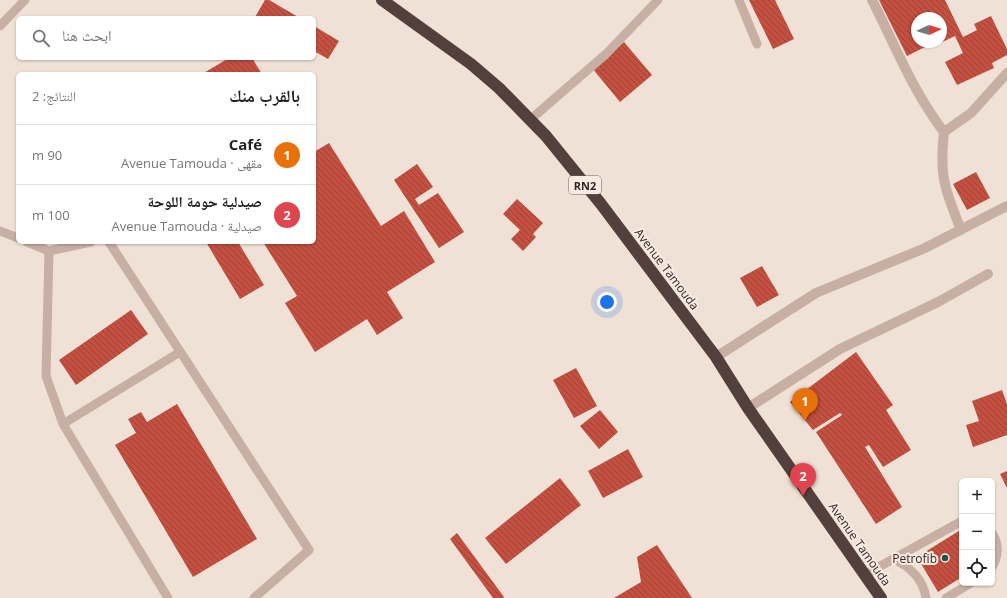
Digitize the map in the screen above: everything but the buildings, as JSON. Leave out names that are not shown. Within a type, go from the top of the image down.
[{"type":"highway","name":"Avenue Tamouda","points":[[382,0],[472,64],[531,119],[601,204],[716,357],[748,408],[866,574],[881,598]]},
{"type":"street","points":[[872,0],[913,86],[930,114],[944,132],[941,154],[942,175],[946,193],[961,230]]},
{"type":"street","points":[[944,132],[971,113],[1007,73]]},
{"type":"street","points":[[716,357],[816,293],[925,248],[1007,206]]},
{"type":"street","points":[[748,408],[840,349],[938,302],[988,274]]},
{"type":"lane","points":[[0,26],[25,0]]},
{"type":"lane","points":[[531,119],[606,54],[658,0]]},
{"type":"lane","points":[[739,0],[757,44]]},
{"type":"lane","points":[[0,231],[16,237]]},
{"type":"lane","points":[[32,244],[49,251],[82,244]]},
{"type":"lane","points":[[110,244],[309,550],[254,598]]},
{"type":"lane","points":[[49,251],[46,376],[63,424],[168,598]]},
{"type":"lane","points":[[63,424],[180,352]]},
{"type":"lane","points":[[866,574],[959,523]]},
{"type":"lane","points":[[937,534],[942,542]]},
{"type":"lane","points":[[995,543],[997,556],[995,560]]},
{"type":"lane","points":[[893,559],[902,563],[916,575],[922,583],[926,598]]},
{"type":"lane","points":[[946,598],[966,586]]},
{"type":"place","name":"Café","points":[[805,421]]},
{"type":"place","name":"صيدلية حومة اللوحة","points":[[803,496]]},
{"type":"place","name":"Petrofib","points":[[945,558]]}]
